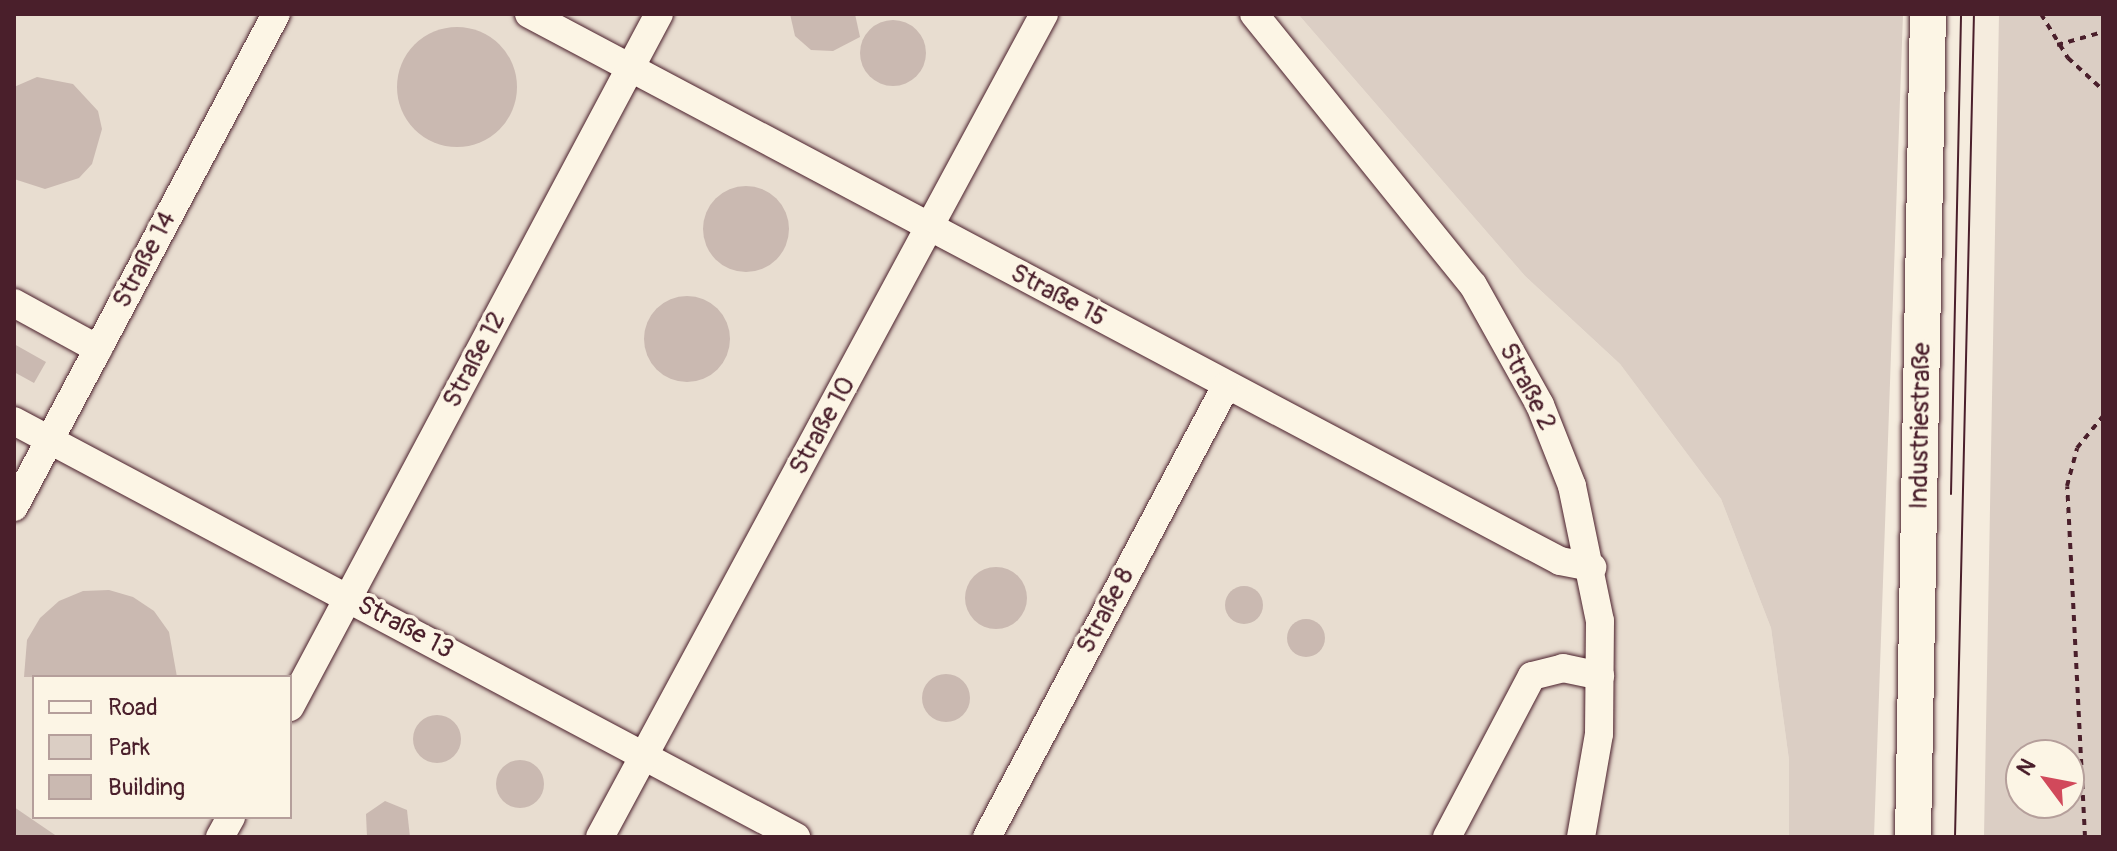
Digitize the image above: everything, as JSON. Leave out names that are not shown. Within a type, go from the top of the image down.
[{"type":"main road","name":"Industriestraße","points":[[1913,837],[1928,14]]},
{"type":"lane","name":"Straße 14","points":[[14,507],[276,14]]},
{"type":"lane","name":"Straße 15","points":[[529,14],[1560,561],[1592,567]]},
{"type":"lane","name":"Straße 12","points":[[292,703],[659,14]]},
{"type":"lane","name":"Straße 10","points":[[600,837],[1044,14]]},
{"type":"lane","name":"Straße 2","points":[[1254,14],[1473,285],[1540,405],[1572,486],[1592,567],[1600,621],[1599,734],[1581,837]]},
{"type":"lane","points":[[14,303],[98,349]]},
{"type":"lane","name":"Straße 8","points":[[987,837],[1226,386]]},
{"type":"lane","name":"Straße 13","points":[[14,421],[796,837]]},
{"type":"lane","points":[[1447,837],[1532,676],[1563,668],[1600,676]]},
{"type":"lane","points":[[220,837],[230,819]]},
{"type":"path","points":[[2041,14],[2057,45],[2103,90]]},
{"type":"path","points":[[2057,45],[2103,32]]},
{"type":"path","points":[[2085,837],[2067,486],[2077,448],[2103,416]]},
{"type":"shaded area","points":[[14,14],[1298,14],[1525,276],[1620,364],[1721,499],[1771,628],[1789,760],[1789,837],[14,837]]},
{"type":"green space","points":[[1298,14],[1903,14],[1874,837],[1789,837],[1789,760],[1771,628],[1721,499],[1620,364],[1525,276]]},
{"type":"green space","points":[[1999,14],[2103,14],[2103,837],[1984,837]]},
{"type":"building","points":[[790,14],[855,14],[860,37],[833,51],[811,50],[795,36]]},
{"type":"building","points":[[893,20],[916,30],[926,53],[916,76],[893,86],[870,76],[860,53],[870,30]]},
{"type":"building","points":[[457,27],[480,32],[499,45],[512,64],[517,87],[512,110],[499,129],[480,142],[457,147],[434,142],[415,129],[402,110],[397,87],[402,64],[415,45],[434,32]]},
{"type":"building","points":[[37,77],[73,84],[98,111],[102,129],[92,164],[79,178],[45,189],[14,179],[14,87]]},
{"type":"building","points":[[738,186],[754,186],[777,198],[786,212],[789,229],[786,246],[777,260],[754,272],[738,272],[722,265],[710,253],[703,237],[703,221],[710,205],[722,193]]},
{"type":"building","points":[[679,296],[695,296],[718,308],[727,322],[730,339],[727,356],[718,370],[695,382],[679,382],[663,375],[651,363],[644,347],[644,331],[651,315],[663,303]]},
{"type":"building","points":[[14,344],[46,362],[34,383],[14,372]]},
{"type":"building","points":[[990,567],[1002,567],[1018,576],[1025,586],[1025,610],[1018,620],[1002,629],[990,629],[970,615],[965,604],[965,592],[979,572]]},
{"type":"building","points":[[1244,586],[1257,592],[1263,605],[1257,618],[1244,624],[1231,618],[1225,605],[1231,592]]},
{"type":"building","points":[[109,590],[133,597],[154,611],[169,632],[177,675],[24,677],[27,640],[40,618],[59,601],[83,591]]},
{"type":"building","points":[[1306,619],[1319,625],[1325,638],[1319,651],[1306,657],[1293,651],[1287,638],[1293,625]]},
{"type":"building","points":[[946,674],[963,681],[970,698],[963,715],[946,722],[929,715],[922,698],[929,681]]},
{"type":"building","points":[[437,715],[454,722],[461,739],[454,756],[437,763],[420,756],[413,739],[420,722]]},
{"type":"building","points":[[520,760],[537,767],[544,784],[537,801],[520,808],[503,801],[496,784],[503,767]]},
{"type":"building","points":[[385,801],[407,810],[410,837],[367,837],[366,814]]},
{"type":"building","points":[[14,807],[58,837],[14,837]]},
{"type":"tram line","points":[[1951,494],[1961,14]]},
{"type":"tram line","points":[[1955,837],[1974,14]]}]
